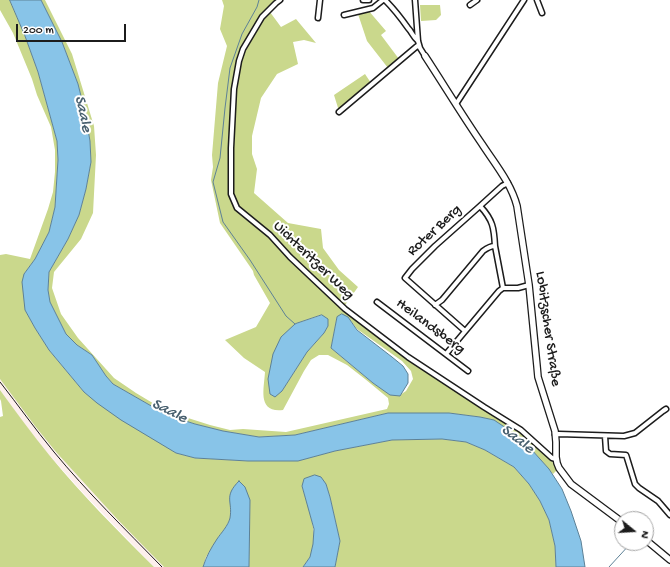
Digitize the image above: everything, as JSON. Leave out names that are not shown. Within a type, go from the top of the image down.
[{"type":"street","name":"Uichteritzer Weg","points":[[280,0],[262,17],[243,48],[239,61],[234,89],[231,163],[231,194],[237,208],[270,235],[290,257],[345,309],[408,357],[522,430],[556,460]]},
{"type":"street","points":[[318,18],[320,0]]},
{"type":"street","points":[[362,0],[369,0]]},
{"type":"street","points":[[344,15],[370,9],[384,0],[398,13],[425,56]]},
{"type":"street","points":[[415,0],[419,45]]},
{"type":"street","points":[[470,5],[477,0]]},
{"type":"street","points":[[456,104],[524,0]]},
{"type":"street","points":[[537,0],[542,13]]},
{"type":"street","points":[[339,112],[419,45]]},
{"type":"street","name":"Lobitzscher Straße","points":[[425,56],[508,183],[518,206],[529,285],[538,377],[555,435],[556,460],[559,468],[570,484],[614,516]]},
{"type":"street","points":[[480,206],[502,186],[508,183]]},
{"type":"street","name":"Roter Berg","points":[[465,331],[404,278],[434,246],[480,206],[487,213],[492,224],[503,288]]},
{"type":"street","points":[[435,305],[442,300],[486,248],[495,246]]},
{"type":"street","points":[[446,354],[503,288],[518,288],[529,285]]},
{"type":"street","name":"Heilandsberg","points":[[377,302],[468,371]]},
{"type":"street","points":[[555,435],[624,436],[636,433],[666,410]]},
{"type":"street","points":[[606,436],[606,451],[610,454],[626,455],[635,484],[658,501],[670,515]]},
{"type":"street","points":[[654,547],[670,560]]},
{"type":"shaded area","points":[[0,379],[56,452],[118,520],[164,567],[154,567],[83,493],[50,456],[0,390]]},
{"type":"green space","points":[[0,0],[10,0],[25,36],[38,72],[57,141],[58,160],[55,207],[49,232],[35,259],[24,274],[25,310],[49,350],[84,392],[176,453],[195,458],[248,461],[297,461],[335,451],[392,440],[442,439],[466,442],[485,450],[514,467],[529,484],[540,501],[549,520],[555,546],[556,567],[335,567],[340,541],[326,484],[302,486],[310,512],[314,539],[310,557],[303,567],[249,567],[250,500],[230,511],[230,519],[206,557],[203,567],[164,567],[118,520],[56,452],[0,379],[0,255],[6,254],[30,259],[53,192],[55,150],[51,127],[13,33],[0,10]]},
{"type":"green space","points":[[41,0],[45,0],[72,54],[94,126],[96,155],[93,213],[81,239],[54,272],[52,288],[61,314],[78,338],[114,378],[166,411],[230,430],[243,429],[286,432],[387,409],[389,404],[388,398],[347,365],[328,355],[319,355],[311,360],[283,410],[269,408],[266,404],[263,392],[265,372],[244,358],[225,340],[256,327],[270,303],[253,271],[220,223],[211,180],[218,83],[227,46],[220,29],[224,6],[222,0],[275,0],[267,8],[281,27],[296,19],[316,43],[304,40],[293,42],[298,64],[277,74],[261,98],[252,136],[252,154],[257,169],[254,193],[288,223],[321,229],[323,248],[339,270],[358,287],[343,308],[368,330],[407,359],[520,431],[555,464],[557,470],[553,474],[531,449],[494,420],[480,417],[449,413],[388,413],[295,435],[259,437],[223,431],[167,415],[113,384],[92,355],[77,345],[66,334],[50,302],[48,290],[49,272],[68,239],[79,215],[91,162],[90,141],[85,112],[78,84],[62,42]],"holes":[[[321,315],[328,326],[324,333],[307,352],[282,391],[295,324]],[[337,317],[348,317],[357,329],[402,361],[411,371],[413,379],[406,391],[400,395],[390,394],[373,383],[331,348]]]},
{"type":"green space","points":[[420,5],[440,5],[441,15],[436,20],[421,21]]},
{"type":"green space","points":[[368,10],[386,31],[381,35],[399,59],[388,68],[367,41],[358,14]]},
{"type":"green space","points":[[365,74],[371,83],[339,111],[334,95]]},
{"type":"green space","points":[[0,390],[37,440],[75,485],[100,513],[154,567],[0,567],[0,417],[3,416]]},
{"type":"water","name":"Saale","points":[[10,0],[41,0],[62,42],[78,84],[90,141],[91,162],[79,215],[68,239],[49,272],[48,290],[50,302],[66,334],[77,345],[92,355],[113,384],[167,415],[223,431],[259,437],[295,435],[388,413],[449,413],[494,420],[531,449],[549,469],[562,489],[581,541],[585,567],[556,567],[555,546],[549,520],[540,501],[529,484],[514,467],[485,450],[466,442],[442,439],[392,440],[335,451],[298,461],[248,461],[195,458],[176,453],[121,420],[84,392],[49,350],[25,310],[22,282],[24,274],[35,259],[49,232],[55,207],[58,160],[57,141],[38,72]]},
{"type":"water","points":[[342,314],[348,317],[357,330],[403,366],[408,374],[408,383],[400,396],[390,395],[373,383],[331,348],[337,317]]},
{"type":"water","points":[[322,315],[328,319],[328,326],[324,333],[307,352],[282,391],[275,397],[270,394],[268,379],[273,354],[281,337],[295,324]]},
{"type":"water","points":[[315,475],[321,477],[326,484],[340,541],[335,567],[303,567],[310,557],[314,529],[302,486],[304,479]]},
{"type":"water","points":[[239,481],[245,487],[250,500],[249,567],[203,567],[211,549],[229,521],[231,512],[231,491]]},
{"type":"waterway","points":[[259,0],[257,7],[242,34],[230,68],[220,158],[213,182],[223,222],[250,260],[286,316],[295,324]]},
{"type":"waterway","points":[[609,567],[624,551]]},
{"type":"railway","points":[[0,382],[40,435],[80,482],[162,567]]}]
